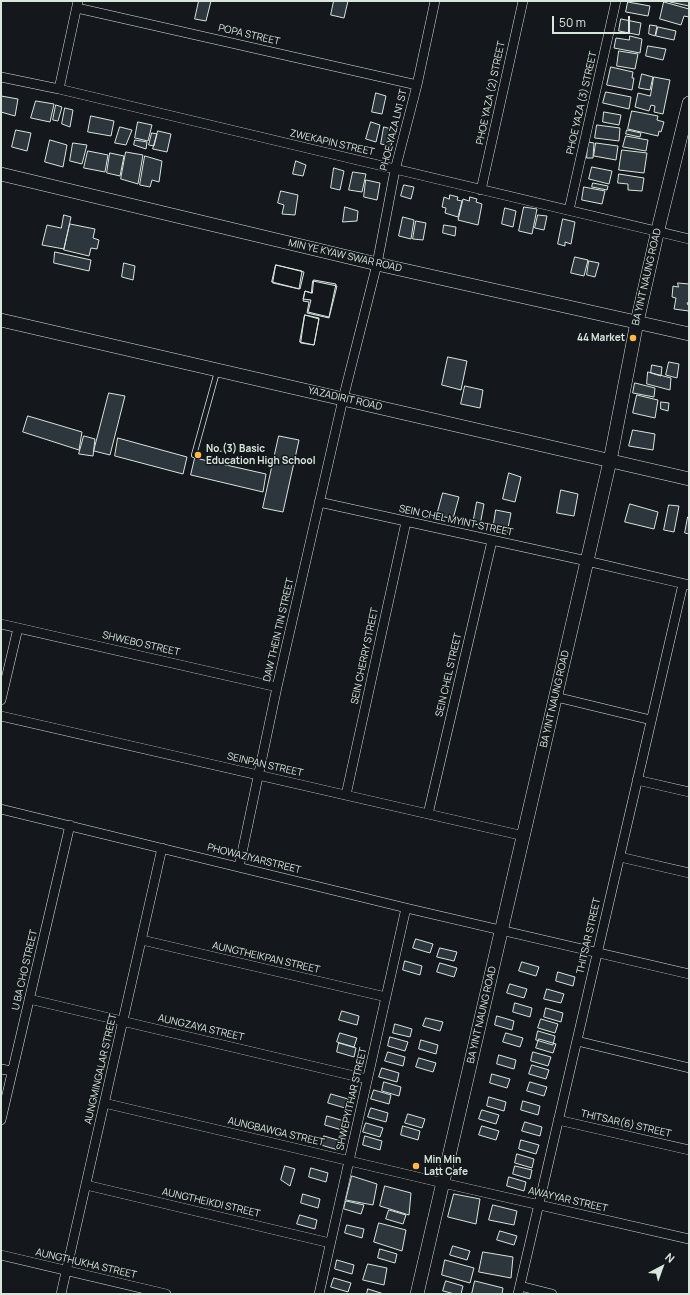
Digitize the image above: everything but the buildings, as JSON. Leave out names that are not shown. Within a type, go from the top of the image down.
[{"type":"street","name":"PHOE YAZA LN1 ST","points":[[343,399],[377,264],[395,170],[435,1]]},
{"type":"street","name":"PHOE YAZA (2) STREET","points":[[481,190],[523,1]]},
{"type":"street","name":"PHOE YAZA (3) STREET","points":[[569,210],[616,1]]},
{"type":"street","name":"POPA STREET","points":[[78,4],[416,84]]},
{"type":"street","points":[[59,89],[78,4]]},
{"type":"street","name":"ZWEKAPIN STREET","points":[[1,77],[59,89],[689,239]]},
{"type":"street","name":"BA YINT NAUNG ROAD","points":[[417,1294],[610,461],[637,322],[689,103]]},
{"type":"street","name":"MIN YE KYAW SWAR ROAD","points":[[1,174],[377,264],[689,334]]},
{"type":"street","name":"YAZADIRIT ROAD","points":[[1,320],[689,479]]},
{"type":"street","name":"DAW THEIN TIN STREET","points":[[240,867],[277,686],[343,399]]},
{"type":"street","name":"SEIN CHEL MYINT STREET","points":[[319,502],[686,584]]},
{"type":"street","name":"SEIN CHERRY STREET","points":[[346,795],[406,522]]},
{"type":"street","name":"SEIN CHEL STREET","points":[[428,814],[492,541]]},
{"type":"street","name":"THITSAR STREET","points":[[519,1290],[651,720],[686,584]]},
{"type":"street","name":"SHWEBO STREET","points":[[1,624],[277,686]]},
{"type":"street","points":[[1,700],[18,628]]},
{"type":"street","points":[[556,697],[651,720]]},
{"type":"street","name":"SEINPAN STREET","points":[[1,716],[524,836]]},
{"type":"street","points":[[637,780],[689,792]]},
{"type":"street","name":"PHOWAZIYARSTREET","points":[[1,809],[406,908],[597,951],[689,974]]},
{"type":"street","name":"U BA CHO STREET","points":[[1,1120],[70,825]]},
{"type":"street","name":"AUNGMINGALAR STREET","points":[[61,1294],[162,848]]},
{"type":"street","points":[[620,857],[689,873]]},
{"type":"street","name":"SHWEPYITHAR STREET","points":[[319,1294],[406,908]]},
{"type":"street","name":"AUNGTHEIKPAN STREET","points":[[142,940],[386,997]]},
{"type":"street","name":"AUNGZAYA STREET","points":[[29,999],[367,1079]]},
{"type":"street","points":[[577,1041],[689,1068]]},
{"type":"street","points":[[1,1069],[12,1071]]},
{"type":"street","name":"AUNGBAWGA STREET","points":[[104,1103],[443,1183]]},
{"type":"street","name":"THITSAR(6) STREET","points":[[558,1120],[689,1150]]},
{"type":"street","name":"AWAYYAR STREET","points":[[443,1183],[689,1238]]},
{"type":"street","name":"AUNGTHEIKDI STREET","points":[[86,1184],[330,1243]]},
{"type":"street","name":"AUNGTHUKHA STREET","points":[[1,1255],[166,1294]]},
{"type":"street","points":[[519,1290],[552,1294]]},
{"type":"lane","points":[[194,455],[217,370]]},
{"type":"place","name":"44 Market","points":[[633,338]]},
{"type":"place","name":"No.(3) Basic Education High School","points":[[198,455]]},
{"type":"place","name":"Min Min Latt Cafe","points":[[416,1166]]}]
